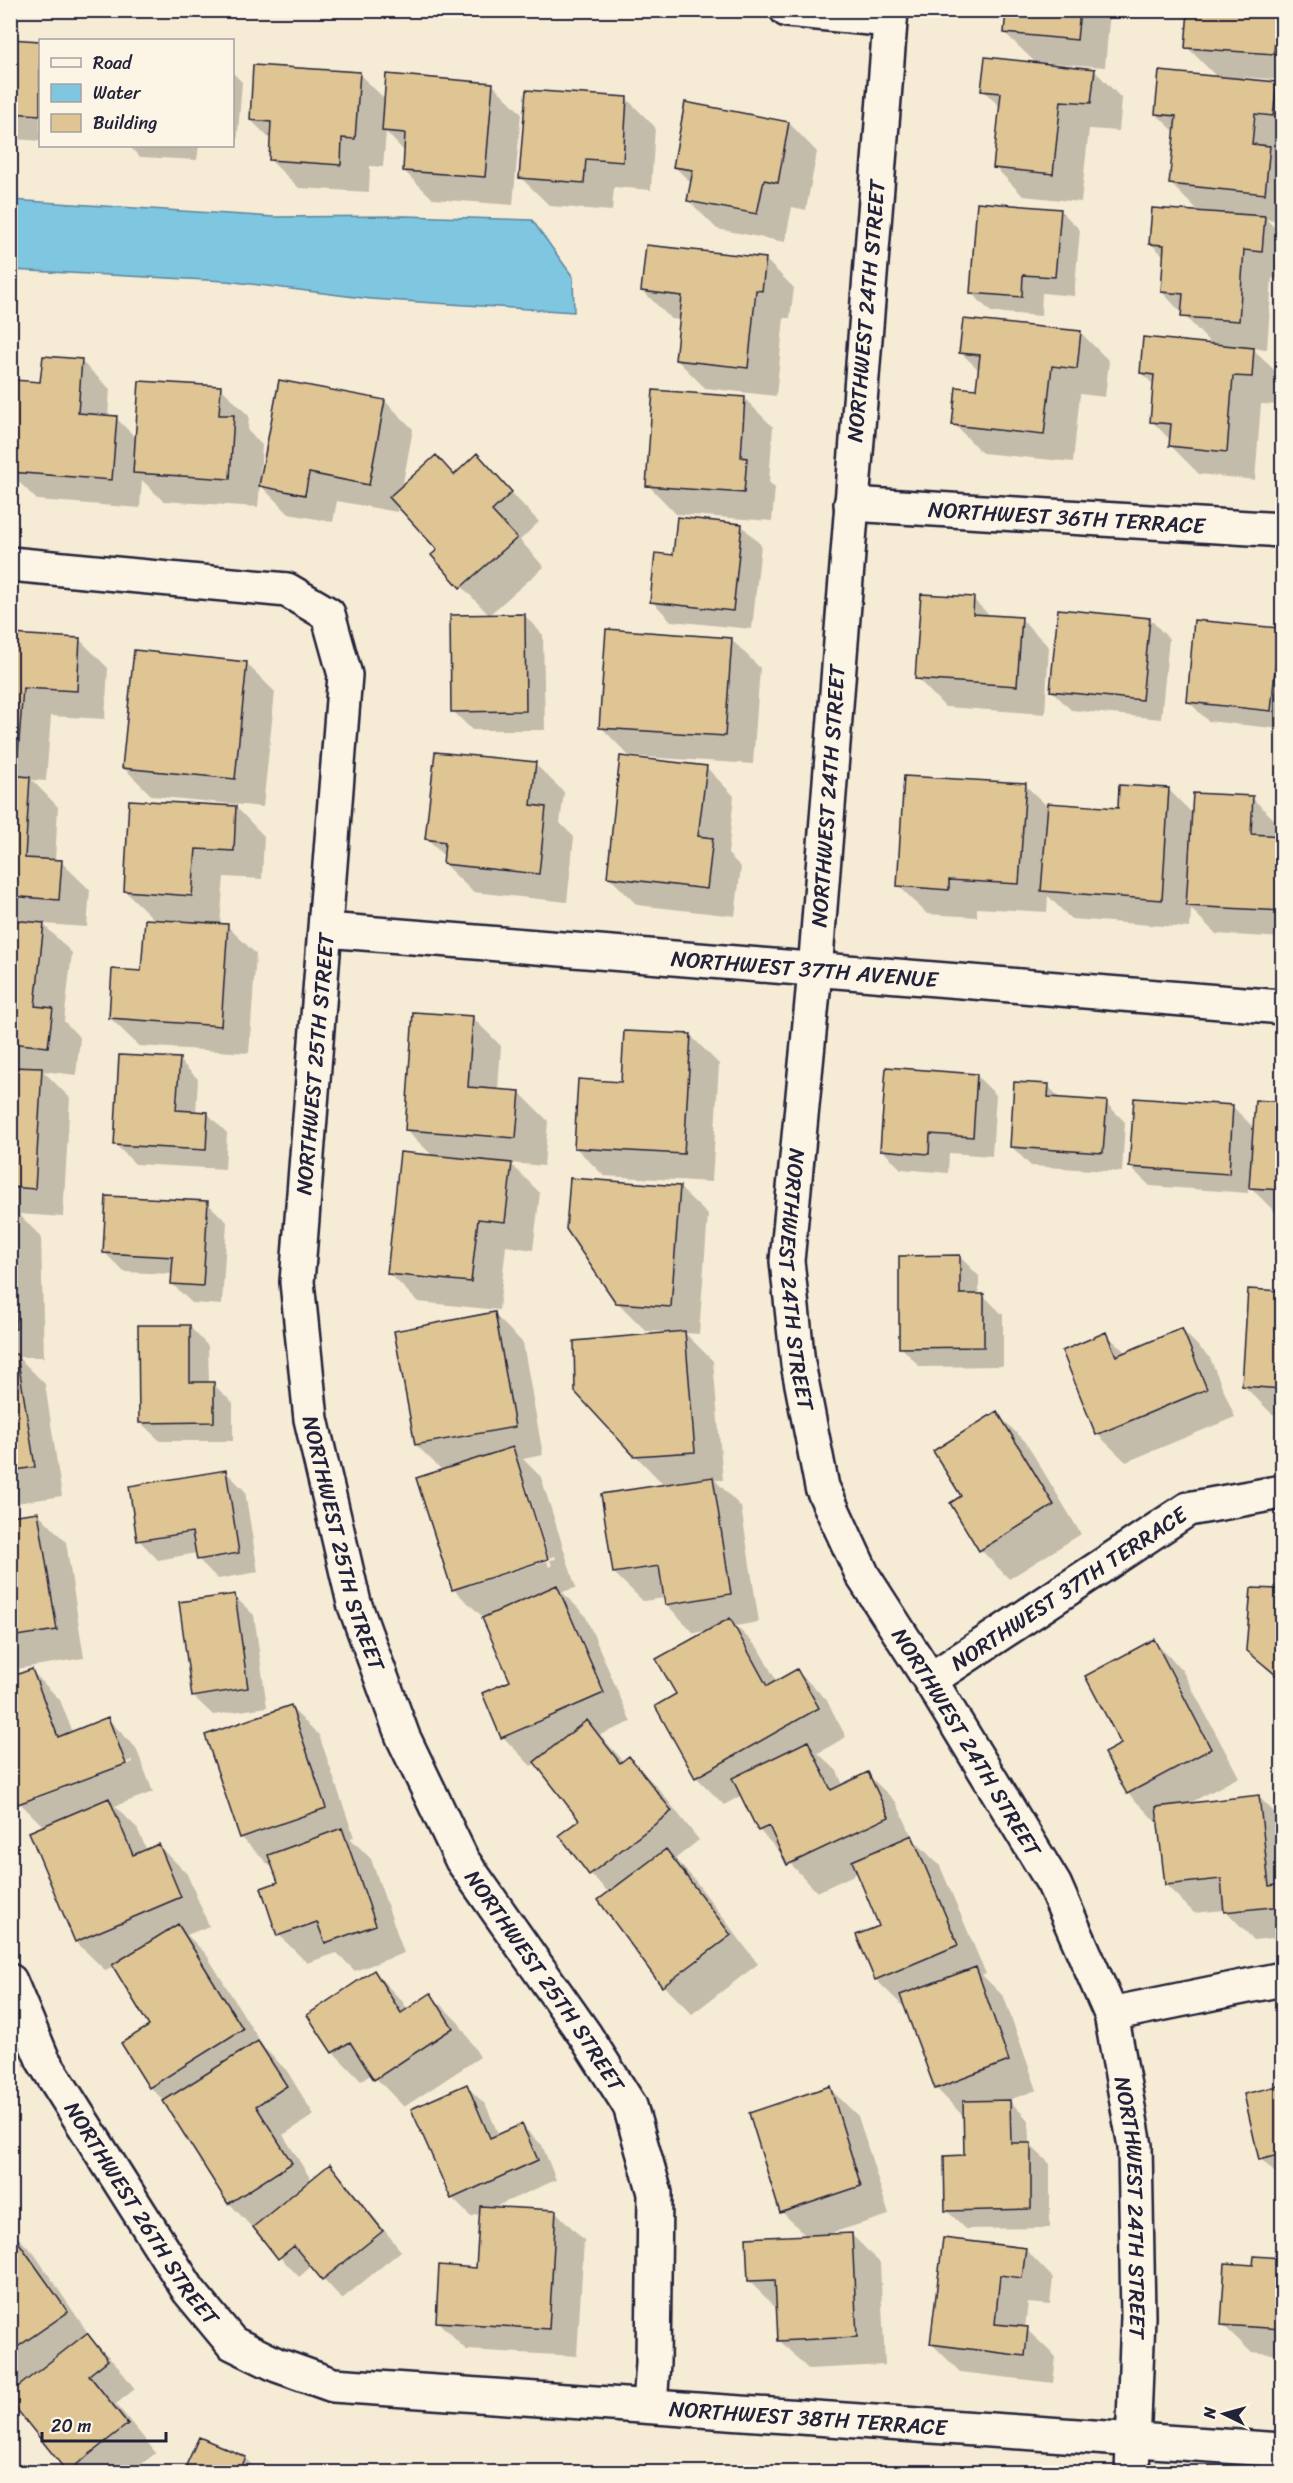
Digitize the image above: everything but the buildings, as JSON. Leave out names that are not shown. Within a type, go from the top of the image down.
[{"type":"street","points":[[787,10],[891,15]]},
{"type":"street","name":"NORTHWEST 24TH STREET","points":[[891,15],[815,971],[787,1262],[798,1364],[822,1487],[862,1576],[930,1680],[1054,1884],[1112,2014],[1135,2146],[1138,2317],[1132,2472]]},
{"type":"street","name":"NORTHWEST 36TH TERRACE","points":[[851,504],[1282,530]]},
{"type":"street","name":"NORTHWEST 25TH STREET","points":[[10,564],[287,590],[328,614],[345,675],[297,1282],[311,1419],[354,1603],[403,1737],[462,1860],[585,2035],[630,2106],[655,2193],[653,2363],[650,2405]]},
{"type":"street","name":"NORTHWEST 37TH AVENUE","points":[[326,930],[1282,1007]]},
{"type":"street","name":"NORTHWEST 37TH TERRACE","points":[[930,1680],[1188,1509],[1282,1492]]},
{"type":"street","points":[[1112,2014],[1282,1979]]},
{"type":"street","name":"NORTHWEST 26TH STREET","points":[[10,1981],[43,2060],[189,2291],[232,2343],[277,2365],[333,2385]]},
{"type":"street","name":"NORTHWEST 38TH TERRACE","points":[[333,2385],[1282,2450]]},
{"type":"water","points":[[11,200],[274,217],[405,216],[532,220],[573,277],[574,312],[371,299],[226,281],[11,270]]}]
